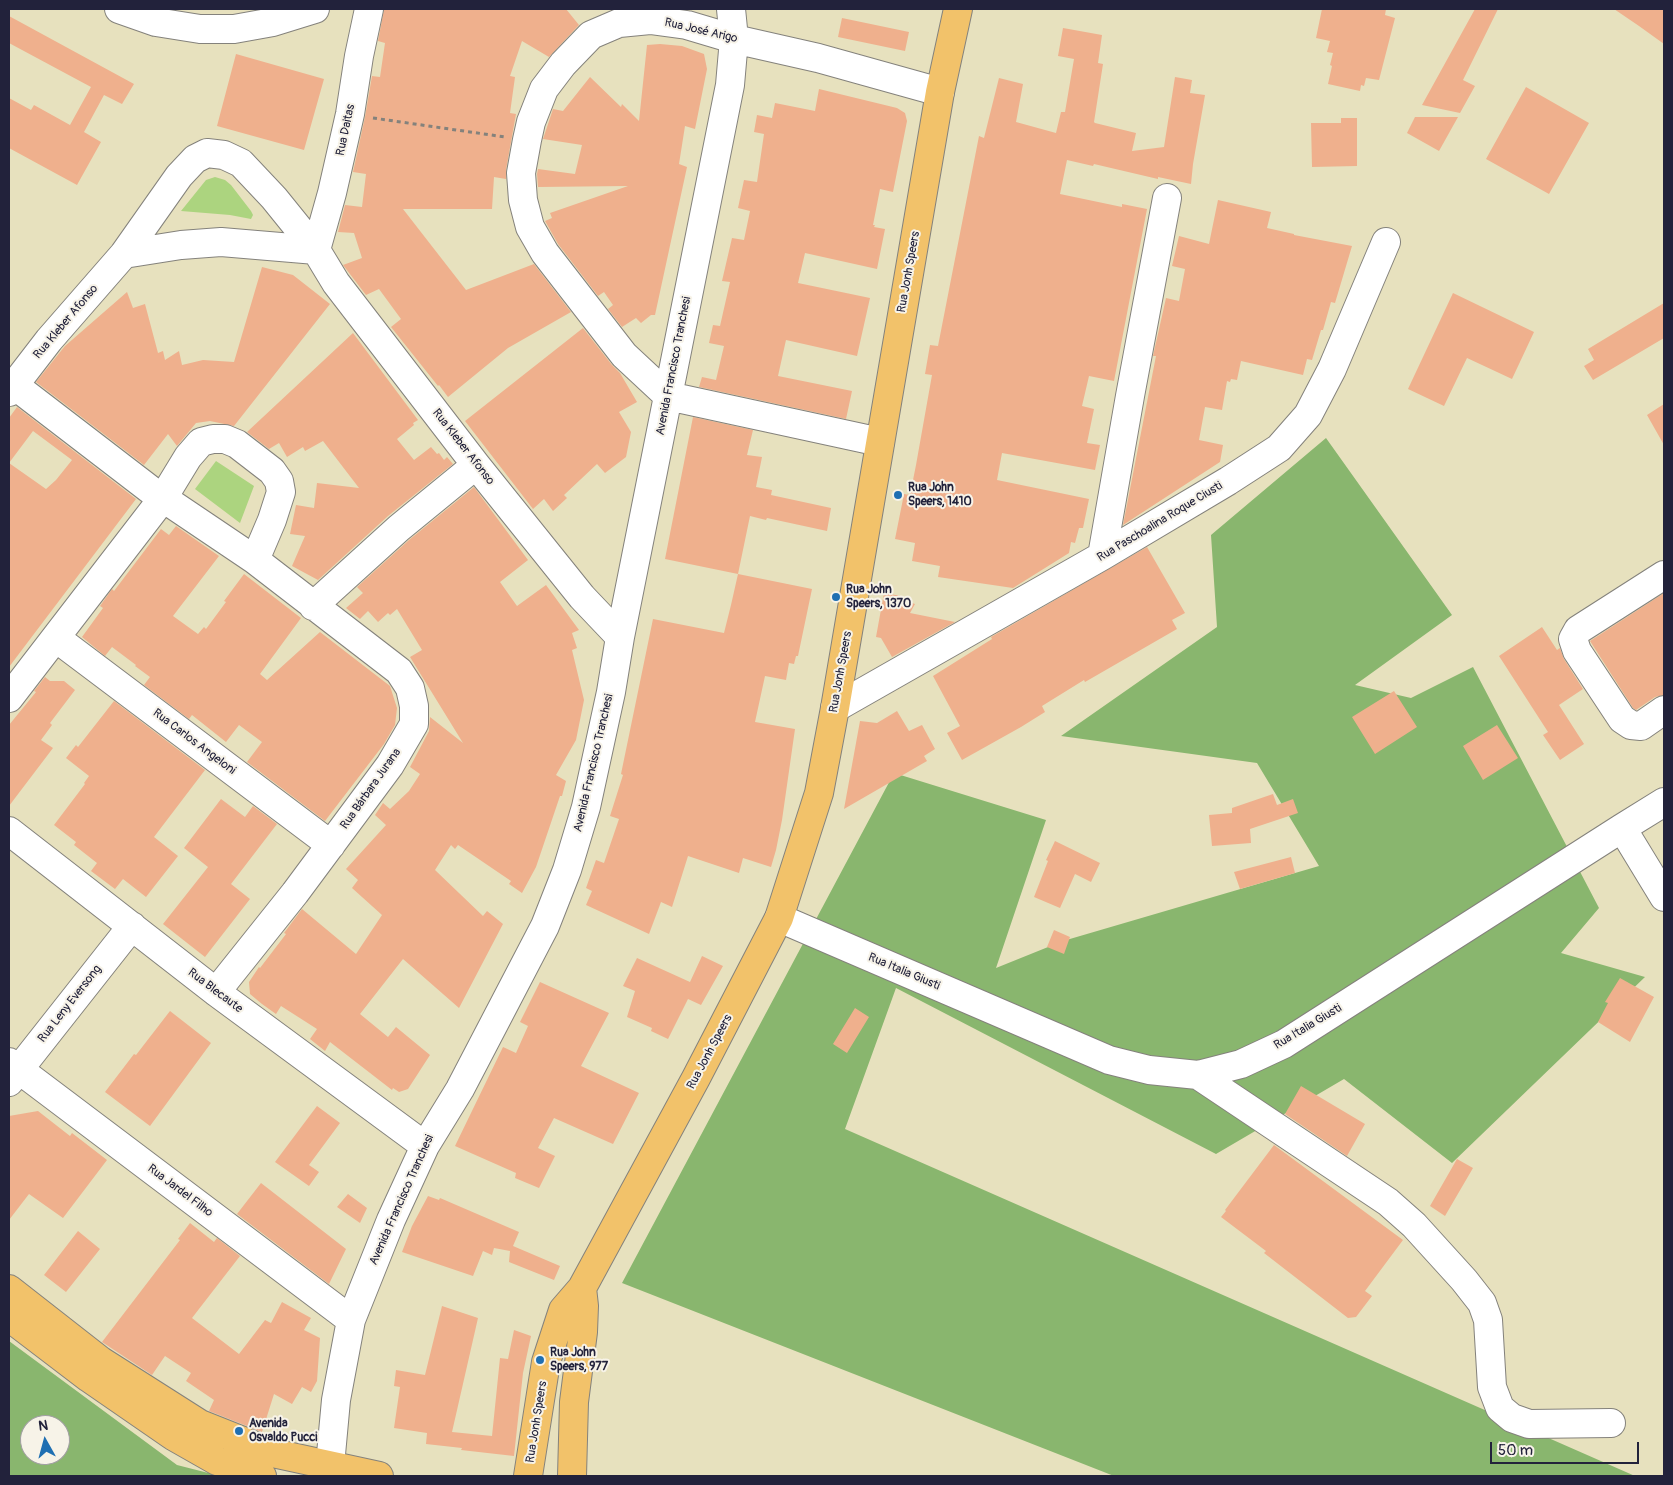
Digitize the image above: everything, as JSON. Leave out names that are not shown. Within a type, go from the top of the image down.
[{"type":"main road","name":"Rua Jonh Speers","points":[[530,1468],[546,1362],[563,1310],[582,1288],[696,1078],[779,918],[819,793],[940,92],[958,9]]},
{"type":"main road","points":[[577,1475],[574,1402],[584,1332],[582,1288]]},
{"type":"main road","points":[[9,1289],[101,1361],[200,1424],[273,1453],[329,1471],[379,1476]]},
{"type":"main road","points":[[9,1317],[89,1378],[173,1436],[217,1461],[262,1476]]},
{"type":"main road","points":[[510,1476],[530,1468]]},
{"type":"street","points":[[119,9],[156,22],[179,17],[200,29],[234,29],[273,22],[315,9]]},
{"type":"street","name":"Rua Daitas","points":[[316,250],[350,114],[369,9]]},
{"type":"street","name":"Avenida Francisco Tranchesi","points":[[329,1471],[336,1400],[351,1320],[391,1220],[425,1146],[460,1089],[545,926],[567,870],[586,807],[611,692],[620,637],[730,85],[734,38],[731,9]]},
{"type":"street","name":"Rua José Arigo","points":[[668,396],[624,355],[545,253],[530,227],[523,200],[521,173],[527,140],[531,122],[544,89],[563,64],[591,36],[619,23],[650,20],[687,25],[818,58],[940,92]]},
{"type":"street","name":"Rua Kleber Afonso","points":[[11,388],[49,340],[124,254],[179,176],[195,159],[207,153],[224,155],[240,163],[274,198],[316,250],[336,283],[476,465],[582,598],[620,637]]},
{"type":"street","points":[[1102,556],[1167,198]]},
{"type":"street","points":[[124,254],[180,245],[221,242],[316,250]]},
{"type":"street","name":"Rua Paschoalina Roque Ciusti","points":[[835,708],[1102,556],[1228,481],[1279,448],[1308,415],[1367,289],[1386,242]]},
{"type":"street","name":"Rua Bárbara Jurana","points":[[11,388],[152,491],[255,560],[400,671],[410,688],[414,706],[414,724],[390,765],[331,845],[216,992]]},
{"type":"street","points":[[668,396],[880,442]]},
{"type":"street","points":[[9,698],[163,498],[188,457],[201,442],[225,439],[237,444],[272,471],[279,481],[281,492],[272,520],[255,560]]},
{"type":"street","points":[[313,606],[399,528],[476,465]]},
{"type":"street","points":[[1664,575],[1578,630],[1573,639],[1577,651],[1622,719],[1631,724],[1641,726],[1664,710]]},
{"type":"street","name":"Rua Carlos Angeloni","points":[[56,638],[331,845]]},
{"type":"street","name":"Rua Italia Giusti","points":[[779,918],[1109,1060],[1149,1070],[1198,1075],[1241,1064],[1284,1044],[1622,828],[1662,808]]},
{"type":"street","points":[[1622,828],[1662,887]]},
{"type":"street","name":"Rua Blecaute","points":[[9,831],[216,992],[425,1146]]},
{"type":"street","name":"Rua Leny Eversong","points":[[12,1071],[132,926]]},
{"type":"street","name":"Rua Jardel Filho","points":[[12,1071],[351,1320]]},
{"type":"street","points":[[1198,1075],[1388,1202],[1414,1225],[1464,1280],[1482,1303],[1488,1320],[1492,1388],[1500,1408],[1512,1418],[1528,1424],[1611,1423]]},
{"type":"path","points":[[350,114],[527,140]]},
{"type":"green space","points":[[215,177],[225,180],[231,185],[251,211],[253,215],[251,219],[230,215],[181,211],[206,180]]},
{"type":"green space","points":[[1326,438],[1452,615],[1355,685],[1411,698],[1473,667],[1599,908],[1561,953],[1645,977],[1452,1163],[1344,1079],[1216,1154],[896,988],[845,1129],[1635,1476],[1114,1476],[622,1283],[894,773],[1046,820],[996,968],[1063,941],[1319,866],[1257,763],[1061,736],[1217,627],[1211,535]]},
{"type":"green space","points":[[216,461],[254,486],[240,523],[195,489]]},
{"type":"green space","points":[[9,1341],[177,1465],[220,1476],[9,1476]]},
{"type":"building","points":[[384,9],[566,9],[579,25],[549,57],[522,41],[510,76],[515,77],[510,113],[516,114],[506,179],[494,177],[492,209],[403,209],[466,290],[534,264],[571,312],[508,348],[448,397],[391,327],[401,319],[379,289],[366,295],[343,265],[362,258],[354,233],[338,232],[345,205],[362,207],[366,174],[353,172],[372,76],[380,77],[385,43],[378,41]]},
{"type":"building","points":[[1322,9],[1386,9],[1385,15],[1395,18],[1379,80],[1366,78],[1364,86],[1361,85],[1360,91],[1328,84],[1333,53],[1327,52],[1330,41],[1316,38]]},
{"type":"building","points":[[1475,9],[1498,9],[1463,80],[1475,86],[1460,113],[1422,105]]},
{"type":"building","points":[[1614,9],[1664,9],[1664,44],[1639,26]]},
{"type":"building","points":[[9,16],[134,84],[122,104],[104,95],[84,132],[101,142],[77,185],[9,148],[9,98],[31,110],[34,105],[70,125],[91,87],[9,43]]},
{"type":"building","points":[[842,18],[909,32],[905,51],[838,37]]},
{"type":"building","points":[[1063,28],[1102,35],[1098,63],[1103,64],[1094,122],[1136,133],[1132,151],[1164,147],[1175,77],[1192,80],[1190,93],[1205,95],[1191,184],[1067,160],[1060,194],[1122,207],[1122,204],[1147,209],[1114,381],[1089,376],[1082,406],[1094,409],[1087,443],[1100,445],[1095,470],[1002,453],[997,480],[1089,499],[1083,528],[1079,528],[1075,543],[1071,542],[1069,553],[1013,588],[938,577],[940,566],[912,561],[915,543],[895,539],[904,494],[910,495],[916,465],[932,375],[925,374],[930,345],[938,346],[979,136],[984,138],[999,78],[1023,84],[1016,122],[1056,133],[1061,112],[1065,112],[1074,59],[1058,56]]},
{"type":"building","points":[[647,45],[682,46],[704,54],[707,69],[695,129],[685,126],[679,164],[687,167],[655,315],[651,315],[641,323],[636,318],[622,327],[608,309],[613,305],[604,292],[598,296],[558,244],[545,221],[552,218],[550,213],[628,186],[538,187],[537,174],[538,169],[575,174],[582,145],[543,139],[553,109],[563,111],[590,77],[621,107],[622,104],[639,121]]},
{"type":"building","points":[[236,54],[324,79],[304,150],[217,126]]},
{"type":"building","points":[[1526,87],[1589,123],[1549,194],[1486,159]]},
{"type":"building","points":[[819,89],[897,108],[905,113],[907,121],[893,192],[880,189],[873,225],[875,225],[874,227],[885,229],[877,269],[805,253],[798,283],[870,298],[857,356],[786,340],[778,376],[852,391],[846,419],[699,387],[702,377],[716,380],[724,346],[709,343],[713,325],[720,326],[730,282],[722,281],[732,238],[744,240],[750,211],[738,208],[744,180],[757,182],[764,134],[754,132],[757,115],[772,118],[775,103],[815,111]]},
{"type":"building","points":[[1415,117],[1458,117],[1439,151],[1407,133]]},
{"type":"building","points":[[1341,118],[1357,118],[1357,166],[1312,167],[1311,123],[1341,123]]},
{"type":"building","points":[[1218,200],[1271,212],[1267,228],[1352,246],[1335,303],[1331,302],[1312,360],[1307,359],[1303,375],[1241,361],[1237,380],[1231,379],[1230,382],[1227,381],[1222,410],[1205,407],[1199,440],[1223,445],[1220,462],[1123,525],[1156,356],[1153,356],[1166,298],[1179,301],[1185,269],[1172,266],[1179,236],[1209,244]]},
{"type":"building","points":[[262,267],[293,275],[330,304],[234,426],[210,421],[196,423],[177,446],[168,434],[144,465],[36,382],[65,346],[127,292],[133,308],[145,304],[158,353],[163,351],[165,360],[179,351],[182,365],[203,360],[234,362]]},
{"type":"building","points":[[1453,293],[1534,332],[1512,379],[1467,358],[1444,406],[1408,389]]},
{"type":"building","points":[[1664,303],[1664,338],[1593,380],[1584,366],[1594,360],[1588,349]]},
{"type":"building","points":[[583,328],[620,373],[637,402],[619,412],[631,432],[626,457],[605,473],[597,464],[564,495],[567,498],[553,511],[544,499],[533,509],[465,421]]},
{"type":"building","points":[[353,333],[418,420],[397,439],[414,460],[431,447],[444,460],[447,457],[453,464],[388,516],[318,580],[292,566],[305,536],[290,534],[296,505],[314,508],[317,483],[359,488],[323,441],[305,451],[303,447],[287,457],[279,443],[269,449],[247,432]]},
{"type":"building","points":[[1664,404],[1664,445],[1647,415]]},
{"type":"building","points":[[17,407],[136,499],[9,667],[9,463],[9,418]],"holes":[[[33,431],[72,460],[46,489],[9,463]]]},
{"type":"building","points":[[693,417],[753,430],[747,455],[762,457],[756,487],[772,490],[771,495],[831,508],[827,531],[750,516],[738,574],[665,559]]},
{"type":"building","points":[[474,487],[528,560],[500,582],[517,606],[546,585],[579,630],[572,633],[577,648],[572,650],[584,700],[576,740],[556,775],[566,781],[562,796],[560,796],[536,867],[522,893],[509,884],[511,881],[458,845],[455,849],[451,845],[435,870],[483,916],[487,911],[503,924],[459,1008],[403,959],[360,1014],[388,1037],[396,1027],[430,1055],[408,1089],[399,1092],[393,1088],[392,1090],[330,1042],[325,1051],[310,1039],[317,1029],[281,1006],[276,1014],[250,994],[249,982],[286,934],[284,933],[302,909],[356,954],[382,915],[352,888],[358,880],[346,869],[386,825],[375,815],[383,803],[390,809],[409,791],[420,774],[410,767],[429,731],[430,717],[463,743],[410,657],[422,650],[397,609],[390,615],[388,613],[378,622],[368,611],[360,619],[346,608],[363,593],[357,587],[409,540]]},
{"type":"building","points":[[176,526],[219,556],[173,616],[198,634],[204,627],[206,629],[244,574],[301,618],[260,674],[267,680],[320,632],[390,686],[397,708],[395,725],[384,744],[325,821],[247,762],[262,742],[239,725],[226,742],[192,715],[189,719],[144,685],[150,677],[112,647],[105,656],[82,637],[103,608],[100,606],[112,589],[114,591],[161,529],[169,535]]},
{"type":"building","points":[[1147,547],[1185,613],[1172,620],[1177,629],[1085,682],[1084,680],[1042,706],[1045,712],[962,760],[947,733],[960,726],[933,676],[992,639],[991,637]]},
{"type":"building","points":[[738,574],[812,589],[798,656],[796,656],[794,664],[789,663],[786,680],[765,676],[755,722],[795,729],[776,850],[771,867],[743,858],[739,873],[688,856],[672,907],[661,902],[649,934],[586,905],[592,891],[586,888],[596,860],[604,863],[619,819],[610,816],[623,775],[621,774],[653,619],[724,633]]},
{"type":"building","points":[[884,593],[901,596],[900,599],[915,604],[910,613],[955,622],[892,657],[881,638],[876,637]]},
{"type":"building","points":[[1664,593],[1664,695],[1655,697],[1636,710],[1590,641]]},
{"type":"building","points":[[1542,627],[1557,650],[1560,648],[1564,659],[1583,689],[1559,705],[1584,744],[1560,760],[1543,735],[1548,732],[1499,656]]},
{"type":"building","points":[[45,677],[50,681],[64,681],[75,690],[50,723],[52,725],[41,740],[53,748],[9,806],[9,725],[36,692],[34,691]]},
{"type":"building","points":[[1394,691],[1417,727],[1375,754],[1352,717]]},
{"type":"building","points":[[114,701],[205,770],[154,837],[178,856],[146,897],[123,879],[115,889],[91,871],[97,863],[74,845],[76,842],[54,825],[89,776],[66,758],[76,745],[78,747]]},
{"type":"building","points":[[897,711],[909,731],[922,725],[935,749],[924,756],[927,761],[844,809],[860,721],[877,723]]},
{"type":"building","points":[[1497,725],[1518,758],[1483,780],[1463,746]]},
{"type":"building","points":[[1273,794],[1277,805],[1293,799],[1298,813],[1250,829],[1251,843],[1212,846],[1209,815],[1232,813],[1232,808]]},
{"type":"building","points":[[221,799],[245,817],[253,806],[277,824],[231,884],[250,899],[205,957],[163,924],[208,867],[184,848]]},
{"type":"building","points":[[1055,841],[1100,863],[1091,882],[1075,874],[1060,908],[1034,897],[1048,861],[1046,860]]},
{"type":"building","points":[[1291,857],[1295,873],[1240,889],[1234,872]]},
{"type":"building","points":[[1054,930],[1070,937],[1064,954],[1047,947]]},
{"type":"building","points":[[702,956],[723,966],[701,1005],[688,999],[668,1039],[651,1031],[652,1028],[627,1017],[635,991],[623,986],[637,958],[690,982]]},
{"type":"building","points":[[1620,978],[1654,997],[1630,1042],[1598,1022],[1608,1003],[1605,1002]]},
{"type":"building","points":[[540,982],[609,1013],[581,1066],[639,1093],[613,1144],[554,1118],[538,1148],[555,1156],[539,1188],[515,1178],[516,1173],[455,1146],[503,1047],[516,1053],[528,1026],[520,1022]]},
{"type":"building","points":[[855,1008],[869,1017],[847,1053],[833,1044]]},
{"type":"building","points":[[170,1011],[211,1043],[150,1126],[105,1092]]},
{"type":"building","points":[[1301,1086],[1365,1124],[1347,1156],[1285,1114]]},
{"type":"building","points":[[317,1106],[340,1123],[309,1165],[319,1172],[309,1186],[275,1162]]},
{"type":"building","points":[[38,1111],[70,1136],[72,1133],[107,1160],[63,1218],[29,1194],[9,1220],[9,1116]]},
{"type":"building","points":[[1274,1145],[1403,1240],[1365,1291],[1372,1296],[1356,1317],[1348,1318],[1221,1217]]},
{"type":"building","points":[[1457,1159],[1473,1168],[1445,1216],[1430,1206]]},
{"type":"building","points":[[261,1183],[346,1249],[329,1284],[237,1214]]},
{"type":"building","points":[[348,1194],[367,1208],[360,1223],[337,1207]]},
{"type":"building","points":[[428,1196],[439,1200],[440,1198],[519,1232],[513,1246],[560,1266],[554,1280],[509,1262],[510,1251],[494,1248],[492,1255],[483,1251],[473,1276],[402,1252],[412,1226]]},
{"type":"building","points":[[190,1223],[214,1242],[217,1238],[240,1256],[192,1318],[239,1354],[265,1320],[271,1323],[282,1302],[311,1318],[304,1330],[320,1338],[317,1381],[311,1392],[302,1387],[292,1404],[274,1394],[262,1432],[209,1411],[214,1400],[186,1381],[191,1373],[165,1356],[152,1375],[102,1342],[180,1240],[178,1239]]},
{"type":"building","points":[[78,1231],[100,1249],[66,1292],[44,1275]]},
{"type":"building","points":[[442,1306],[478,1318],[452,1432],[492,1436],[500,1358],[508,1359],[514,1330],[531,1336],[523,1373],[514,1456],[426,1444],[427,1433],[394,1428],[400,1387],[394,1386],[396,1370],[425,1375]]},
{"type":"place","name":"Rua John Speers, 1410","points":[[898,495]]},
{"type":"place","name":"Rua John Speers, 1370","points":[[836,597]]},
{"type":"place","name":"Rua John Speers, 977","points":[[540,1360]]},
{"type":"place","name":"Avenida Osvaldo Pucci","points":[[239,1431]]}]
